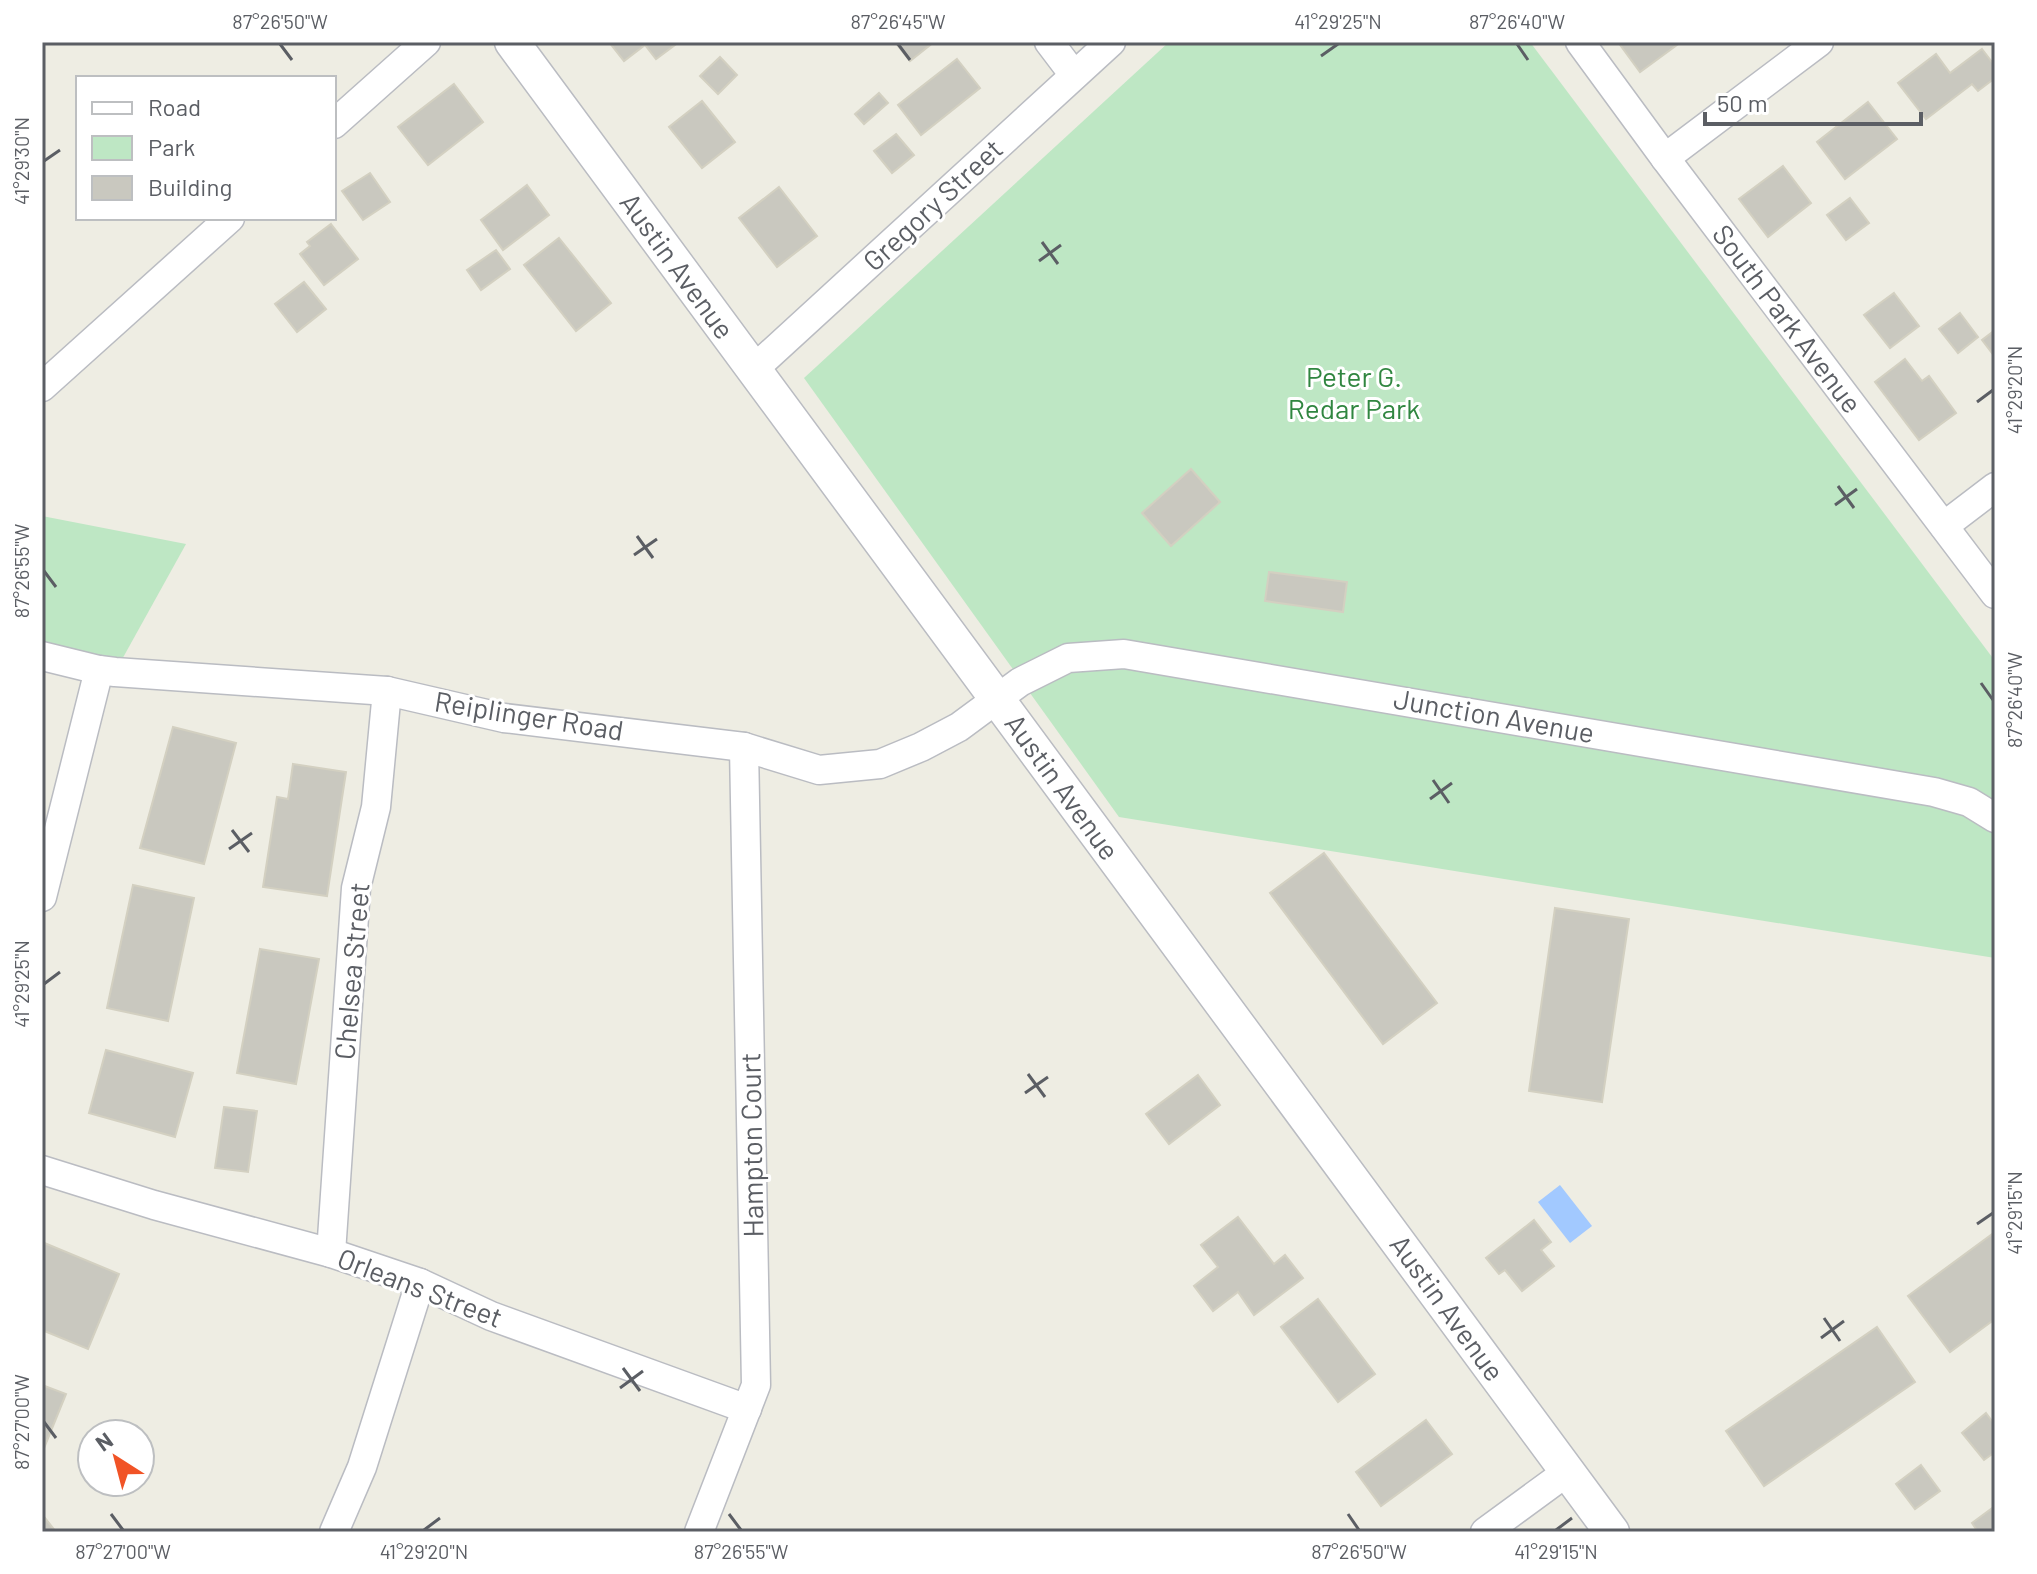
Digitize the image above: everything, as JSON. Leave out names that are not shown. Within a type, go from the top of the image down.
[{"type":"street","points":[[336,122],[426,42]]},
{"type":"street","name":"Austin Avenue","points":[[512,42],[1612,1532]]},
{"type":"street","points":[[1049,42],[1074,75]]},
{"type":"street","name":"Gregory Street","points":[[754,369],[1111,42]]},
{"type":"street","name":"South Park Avenue","points":[[1580,42],[1995,594]]},
{"type":"street","points":[[1665,158],[1819,42]]},
{"type":"street","points":[[42,387],[228,220]]},
{"type":"street","points":[[1944,526],[1995,487]]},
{"type":"street","name":"Junction Avenue","points":[[998,700],[1020,682],[1068,658],[1124,654],[1934,792],[1969,802],[1995,818]]},
{"type":"street","name":"Reiplinger Road","points":[[42,656],[99,670],[387,691],[504,718],[744,747],[819,770],[880,764],[959,727],[998,700]]},
{"type":"street","points":[[42,897],[99,670]]},
{"type":"street","name":"Chelsea Street","points":[[331,1253],[356,888],[376,807],[387,691]]},
{"type":"street","name":"Hampton Court","points":[[699,1532],[756,1385],[744,747]]},
{"type":"street","name":"Orleans Street","points":[[42,1170],[154,1205],[331,1253],[420,1283],[491,1316],[747,1409]]},
{"type":"street","points":[[334,1532],[362,1467],[420,1283]]},
{"type":"street","points":[[1485,1532],[1567,1472]]},
{"type":"green space","name":"Peter G. Redar Park","points":[[1169,42],[1530,42],[1995,661],[1995,958],[1119,817],[804,378]]},
{"type":"green space","points":[[42,516],[186,544],[115,672],[42,664]]},
{"type":"water","points":[[1560,1185],[1592,1226],[1570,1243],[1538,1202]]},
{"type":"building","points":[[609,42],[679,42],[656,59],[645,45],[624,61]]},
{"type":"building","points":[[895,42],[934,42],[910,61]]},
{"type":"building","points":[[1618,42],[1681,42],[1640,72]]},
{"type":"building","points":[[1982,49],[1995,66],[1995,78],[1978,91],[1972,84],[1926,119],[1898,83],[1936,54],[1950,73]]},
{"type":"building","points":[[720,57],[737,75],[718,94],[700,76]]},
{"type":"building","points":[[957,59],[980,88],[921,135],[898,105]]},
{"type":"building","points":[[454,84],[483,122],[428,165],[398,127]]},
{"type":"building","points":[[879,93],[888,103],[864,124],[855,114]]},
{"type":"building","points":[[702,101],[735,142],[702,168],[669,127]]},
{"type":"building","points":[[1868,102],[1897,139],[1845,179],[1817,142]]},
{"type":"building","points":[[896,134],[914,155],[892,173],[874,151]]},
{"type":"building","points":[[1783,166],[1811,203],[1768,237],[1739,199]]},
{"type":"building","points":[[370,173],[390,202],[363,220],[342,191]]},
{"type":"building","points":[[527,185],[549,215],[503,250],[481,220]]},
{"type":"building","points":[[779,187],[817,236],[777,267],[739,218]]},
{"type":"building","points":[[1850,198],[1869,223],[1846,240],[1827,215]]},
{"type":"building","points":[[331,224],[358,259],[324,285],[300,254],[310,246],[307,242]]},
{"type":"building","points":[[559,238],[611,303],[576,331],[524,265]]},
{"type":"building","points":[[496,250],[510,269],[481,290],[467,270]]},
{"type":"building","points":[[304,282],[326,309],[297,332],[275,304]]},
{"type":"building","points":[[1894,293],[1919,326],[1890,348],[1864,315]]},
{"type":"building","points":[[1960,313],[1978,337],[1958,353],[1939,329]]},
{"type":"building","points":[[1995,330],[1995,357],[1982,340]]},
{"type":"building","points":[[1905,359],[1922,381],[1929,376],[1956,413],[1919,440],[1875,382]]},
{"type":"building","points":[[1191,469],[1220,502],[1171,546],[1142,513]]},
{"type":"building","points":[[1269,572],[1347,582],[1343,612],[1265,601]]},
{"type":"building","points":[[173,727],[236,743],[204,864],[140,848]]},
{"type":"building","points":[[293,764],[346,772],[327,896],[263,887],[277,797],[288,799]]},
{"type":"building","points":[[1324,853],[1437,1003],[1383,1044],[1270,893]]},
{"type":"building","points":[[133,885],[194,898],[168,1021],[107,1008]]},
{"type":"building","points":[[1555,908],[1629,919],[1602,1102],[1529,1091]]},
{"type":"building","points":[[260,949],[319,959],[296,1084],[237,1073]]},
{"type":"building","points":[[106,1050],[193,1073],[175,1137],[89,1113]]},
{"type":"building","points":[[1198,1075],[1220,1105],[1169,1144],[1146,1114]]},
{"type":"building","points":[[224,1107],[257,1111],[248,1172],[215,1168]]},
{"type":"building","points":[[1238,1217],[1274,1264],[1285,1255],[1303,1278],[1254,1315],[1238,1292],[1213,1311],[1194,1286],[1218,1267],[1201,1245]]},
{"type":"building","points":[[1534,1220],[1551,1242],[1541,1250],[1554,1266],[1522,1291],[1505,1270],[1499,1274],[1486,1258]]},
{"type":"building","points":[[1995,1232],[1995,1319],[1950,1352],[1908,1296]]},
{"type":"building","points":[[42,1242],[119,1274],[88,1349],[42,1330]]},
{"type":"building","points":[[1318,1299],[1375,1374],[1338,1402],[1281,1327]]},
{"type":"building","points":[[1877,1327],[1915,1382],[1764,1486],[1726,1431]]},
{"type":"building","points":[[42,1385],[66,1394],[42,1453]]},
{"type":"building","points":[[1986,1413],[1995,1425],[1995,1452],[1984,1460],[1962,1433]]},
{"type":"building","points":[[1426,1420],[1452,1454],[1381,1506],[1356,1472]]},
{"type":"building","points":[[1921,1465],[1940,1491],[1915,1509],[1896,1484]]},
{"type":"building","points":[[1995,1506],[1995,1532],[1978,1532],[1972,1523]]},
{"type":"building","points":[[42,1514],[56,1532],[42,1532]]}]
